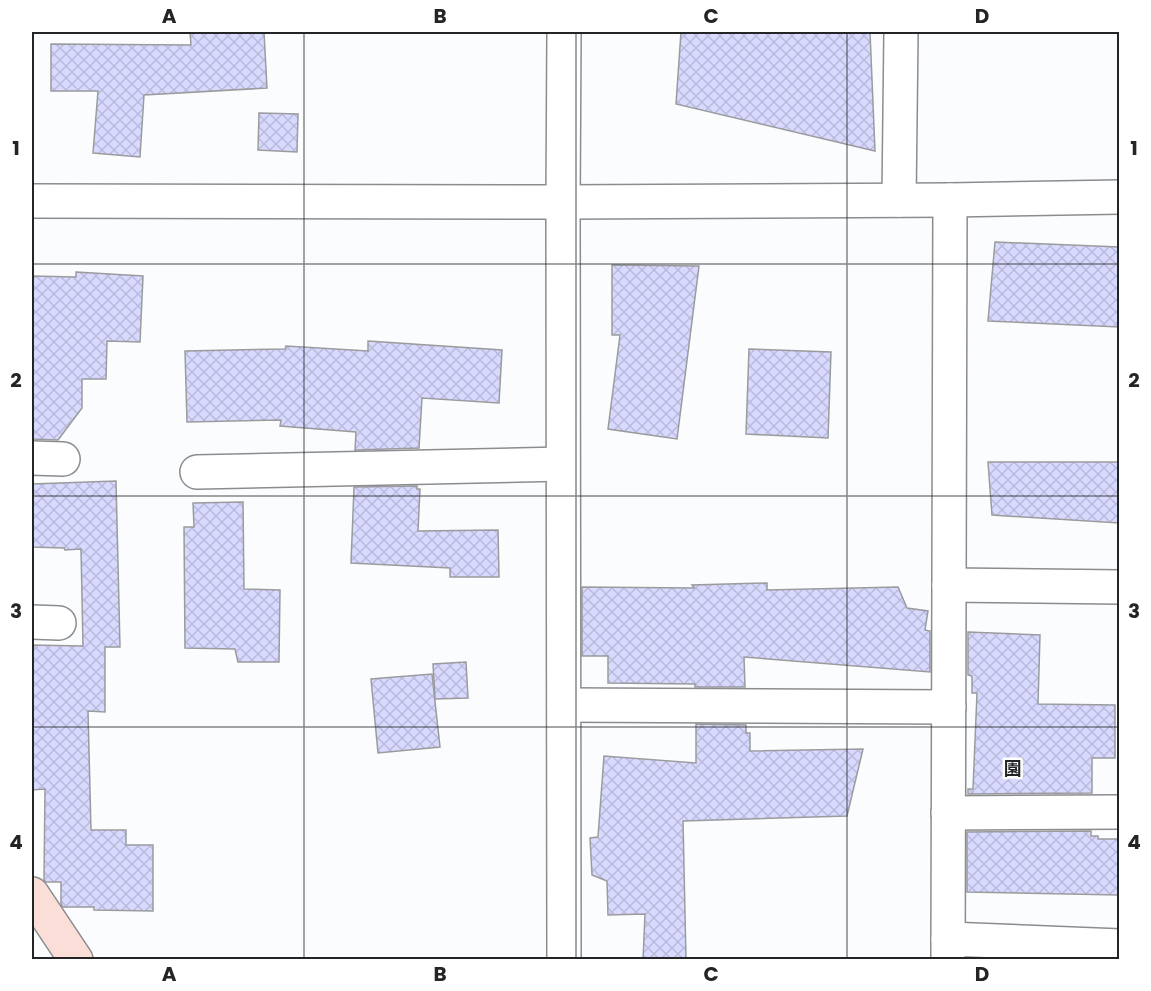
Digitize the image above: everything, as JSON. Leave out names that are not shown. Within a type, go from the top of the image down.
[{"type":"main road","points":[[32,894],[75,960]]},
{"type":"street","points":[[564,32],[564,960]]},
{"type":"street","points":[[899,200],[902,32]]},
{"type":"street","points":[[32,201],[563,202],[1119,197]]},
{"type":"street","points":[[950,200],[948,949],[1119,946]]},
{"type":"street","points":[[196,472],[563,464]]},
{"type":"street","points":[[949,585],[1119,587]]},
{"type":"street","points":[[564,705],[949,707]]},
{"type":"street","points":[[948,813],[1119,812]]},
{"type":"building","points":[[190,32],[264,32],[267,88],[144,95],[140,157],[93,153],[98,91],[51,91],[51,44],[191,45]]},
{"type":"building","points":[[681,32],[870,32],[875,151],[676,104]]},
{"type":"building","points":[[259,113],[298,114],[297,152],[258,150]]},
{"type":"building","points":[[995,242],[1119,247],[1119,327],[988,321]]},
{"type":"building","points":[[612,265],[699,266],[677,439],[608,429],[620,335],[612,335]]},
{"type":"building","points":[[76,272],[143,276],[140,342],[107,341],[106,379],[82,379],[82,408],[58,440],[32,439],[32,276],[76,277]]},
{"type":"building","points":[[368,341],[502,350],[499,403],[422,398],[419,448],[355,450],[356,432],[280,426],[281,420],[187,422],[185,351],[285,349],[286,346],[368,351]]},
{"type":"building","points":[[749,349],[831,352],[828,438],[746,434]]},
{"type":"building","points":[[988,462],[1119,462],[1119,523],[992,515]]},
{"type":"building","points":[[116,481],[120,647],[105,647],[105,712],[88,711],[91,830],[126,830],[126,845],[153,845],[153,911],[63,907],[61,882],[44,880],[45,789],[32,790],[32,645],[83,646],[81,549],[32,547],[32,484]]},
{"type":"building","points":[[417,486],[417,489],[420,489],[418,531],[498,530],[499,577],[450,577],[450,568],[351,563],[354,487]]},
{"type":"building","points":[[243,502],[244,589],[280,590],[279,662],[238,662],[235,649],[185,648],[184,527],[194,527],[193,503]]},
{"type":"building","points":[[767,583],[767,590],[898,587],[907,608],[928,611],[925,630],[930,631],[930,672],[744,657],[745,687],[608,683],[608,656],[582,656],[582,587],[694,588],[692,585]]},
{"type":"building","points":[[968,632],[1040,635],[1038,704],[1115,705],[1115,758],[1092,758],[1092,793],[968,794],[968,789],[973,789],[977,693],[972,693],[972,676],[968,675]]},
{"type":"building","points":[[466,662],[468,698],[435,699],[433,664]]},
{"type":"building","points":[[432,674],[440,747],[378,753],[371,679]]},
{"type":"building","points":[[696,724],[746,725],[746,733],[750,733],[750,751],[863,749],[847,816],[683,821],[686,960],[643,960],[645,914],[608,915],[607,881],[592,875],[590,838],[598,837],[604,756],[696,763]]},
{"type":"building","points":[[1091,831],[1091,836],[1098,836],[1098,839],[1119,839],[1119,895],[967,892],[967,832]]},
{"type":"district","name":"園","points":[[1013,768]]}]
